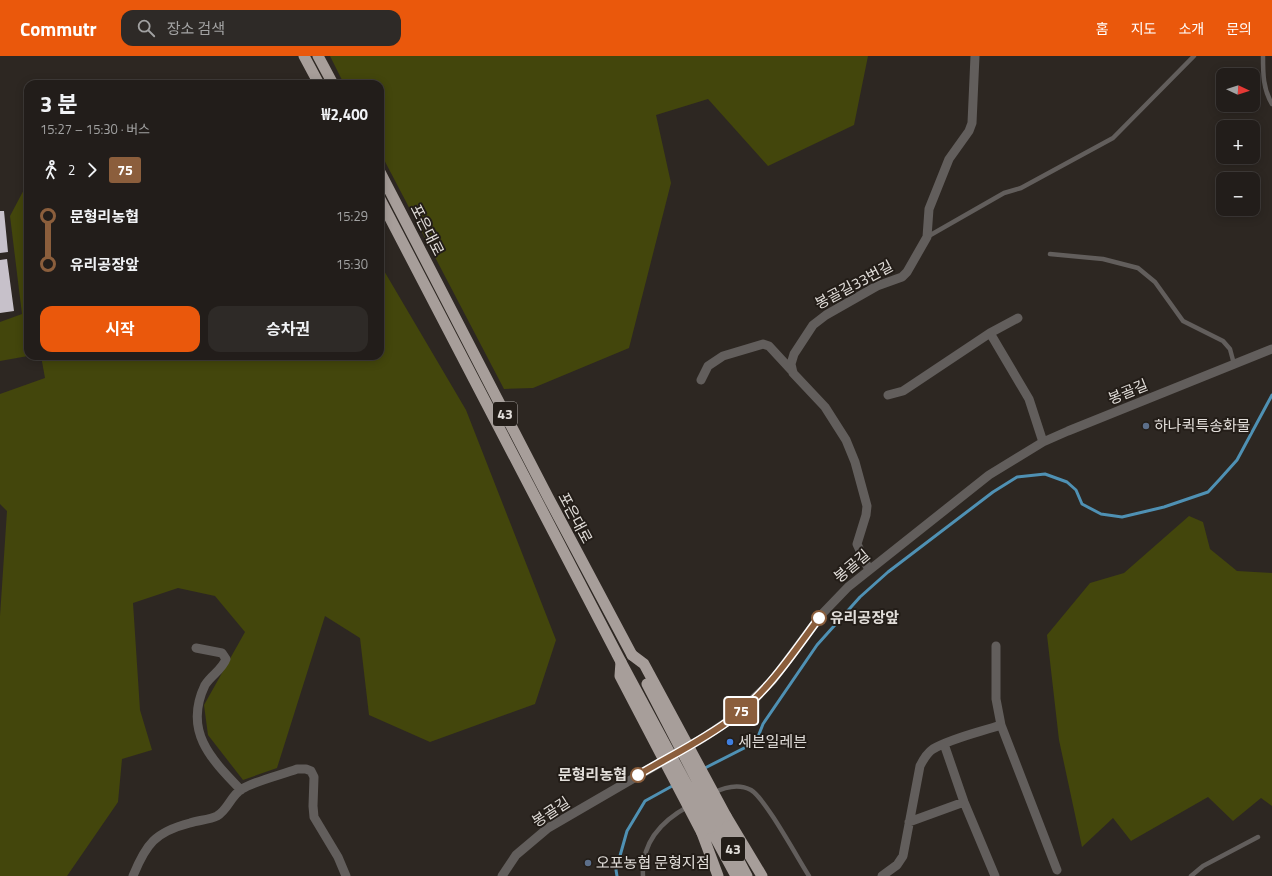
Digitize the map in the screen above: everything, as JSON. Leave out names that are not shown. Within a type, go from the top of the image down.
[{"type":"highway","points":[[304,56],[317,80]]},
{"type":"highway","points":[[318,56],[331,80]]},
{"type":"highway","name":"포은대로","points":[[384,180],[548,497],[632,655],[644,664],[714,825]]},
{"type":"highway","name":"포은대로","points":[[384,207],[621,662],[620,676],[714,825]]},
{"type":"highway","points":[[714,825],[718,876]]},
{"type":"highway","points":[[714,825],[762,876]]},
{"type":"highway","name":"43","points":[[714,825],[736,876]]},
{"type":"highway","name":"43","points":[[714,825],[747,876]]},
{"type":"street","name":"봉골길33번길","points":[[794,373],[791,364],[794,354],[813,325],[826,315],[871,290],[902,277],[907,272],[927,237],[929,209],[949,160],[969,131],[972,123],[975,56]]},
{"type":"street","points":[[888,395],[903,391],[990,333],[1018,318]]},
{"type":"street","points":[[990,333],[1029,399],[1044,442]]},
{"type":"street","points":[[701,380],[708,366],[723,356],[763,344],[769,346],[825,407],[846,440],[855,462],[867,506],[866,515],[857,544],[869,570]]},
{"type":"street","name":"봉골길","points":[[505,874],[512,860],[525,846],[548,828],[702,738],[734,717],[772,681],[834,601],[848,586],[989,475],[1044,442],[1272,349]]},
{"type":"street","points":[[996,646],[996,699],[1001,725],[1058,870]]},
{"type":"street","points":[[196,648],[222,653],[226,659],[224,664],[206,684],[200,701],[197,717],[198,731],[204,745],[216,764],[241,790]]},
{"type":"street","points":[[882,876],[897,865],[903,856],[920,766],[925,757],[932,749],[1001,725]]},
{"type":"street","points":[[944,744],[964,802],[995,876]]},
{"type":"street","points":[[132,876],[142,853],[152,841],[164,833],[189,823],[215,817],[224,812],[241,790],[297,769],[306,769],[311,771],[314,777],[314,817],[338,857],[346,876]]},
{"type":"street","points":[[909,822],[964,802]]},
{"type":"street","points":[[498,876],[505,874]]},
{"type":"lane","points":[[927,237],[1004,193],[1021,188],[1113,138],[1194,56]]},
{"type":"lane","points":[[1263,56],[1263,79],[1267,95],[1272,104]]},
{"type":"lane","points":[[1050,254],[1103,259],[1138,268],[1155,282],[1183,321],[1223,341],[1230,349],[1234,364]]},
{"type":"lane","points":[[643,876],[642,864],[646,849],[660,826],[671,816],[695,803],[721,789],[734,786],[745,788],[760,797],[809,876]]},
{"type":"lane","points":[[1191,876],[1203,866],[1258,837]]},
{"type":"shaded area","points":[[330,56],[868,56],[854,125],[768,166],[708,99],[656,115],[671,183],[629,348],[533,388],[504,389],[384,160],[384,80],[342,80]]},
{"type":"shaded area","points":[[24,190],[24,357],[0,361],[0,322],[22,314],[10,216]]},
{"type":"shaded area","points":[[384,271],[466,410],[556,640],[535,704],[430,742],[369,715],[360,638],[325,616],[277,768],[243,780],[208,735],[204,705],[245,632],[215,596],[178,588],[133,603],[140,710],[152,750],[122,759],[118,802],[67,876],[0,876],[0,616],[7,511],[0,504],[0,394],[45,378],[42,360],[384,360]]},
{"type":"shaded area","points":[[1189,516],[1203,522],[1210,549],[1237,571],[1272,573],[1272,806],[1261,798],[1233,821],[1208,797],[1131,841],[1113,818],[1082,847],[1059,740],[1047,635],[1090,583],[1124,573]]},
{"type":"building","points":[[0,211],[4,211],[8,252],[0,253]]},
{"type":"building","points":[[7,259],[14,311],[0,313],[0,260]]},
{"type":"waterway","points":[[703,769],[756,742],[763,724],[817,645],[860,597],[888,572],[993,492],[1017,477],[1045,474],[1067,482],[1076,490],[1082,504],[1101,514],[1122,517],[1164,507],[1208,492],[1237,460],[1272,395]]},
{"type":"waterway","points":[[617,876],[616,870],[627,831],[645,801],[674,785]]},
{"type":"bus line","name":"75","points":[[638,775],[702,738],[734,717],[746,707],[772,681],[819,618]]},
{"type":"place","name":"하나퀵특송화물","points":[[1146,426]]},
{"type":"place","name":"유리공장앞","points":[[819,618]]},
{"type":"place","name":"세븐일레븐","points":[[730,742]]},
{"type":"place","name":"문형리농협","points":[[638,775]]},
{"type":"place","name":"오포농협 문형지점","points":[[588,863]]}]
